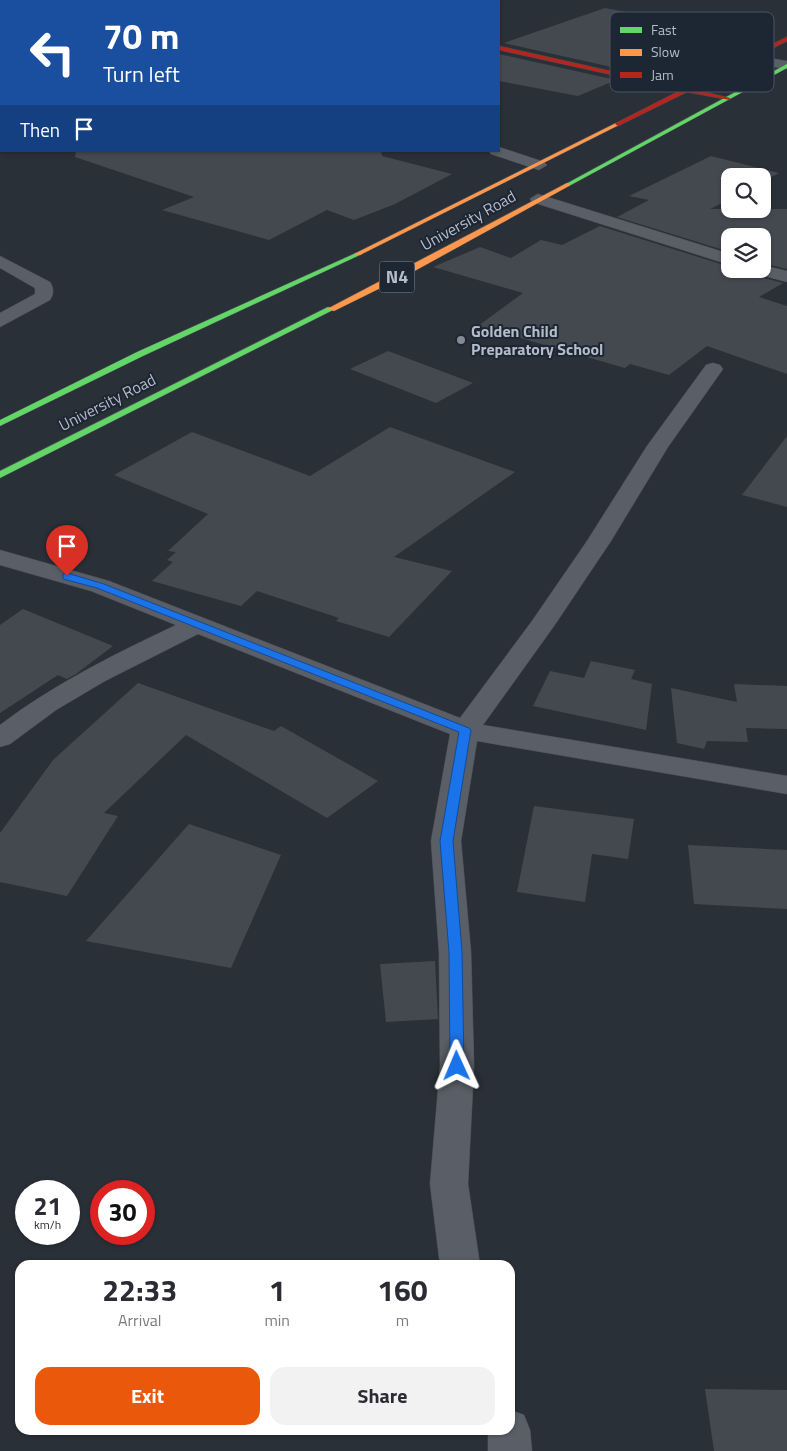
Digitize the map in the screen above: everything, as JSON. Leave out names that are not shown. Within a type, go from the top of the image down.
[{"type":"main road","name":"University Road","points":[[774,46],[787,39]]},
{"type":"main road","points":[[500,48],[610,73]]},
{"type":"main road","name":"University Road","points":[[774,72],[787,65]]},
{"type":"main road","name":"University Road","points":[[0,423],[140,354],[360,253],[539,166],[682,92]]},
{"type":"main road","points":[[695,92],[728,99]]},
{"type":"main road","name":"University Road","points":[[0,475],[408,271],[538,199],[740,92]]},
{"type":"street","points":[[774,63],[787,65]]},
{"type":"street","points":[[499,152],[539,166]]},
{"type":"street","points":[[538,199],[721,257]]},
{"type":"street","points":[[0,261],[44,286],[44,296],[0,321]]},
{"type":"street","points":[[771,272],[787,277]]},
{"type":"street","points":[[459,1260],[449,1184],[457,1066],[455,952],[446,841],[465,730],[541,626],[599,542],[658,446],[713,369]]},
{"type":"street","points":[[0,557],[100,586],[465,730],[787,785]]},
{"type":"street","points":[[0,738],[19,723],[111,666],[198,624]]},
{"type":"street","points":[[509,1435],[510,1451]]},
{"type":"building","points":[[605,8],[627,12],[610,12],[610,67],[504,43]]},
{"type":"building","points":[[500,54],[610,79],[610,83],[578,96],[500,81]]},
{"type":"building","points":[[76,152],[381,152],[382,156],[452,174],[395,204],[354,220],[327,210],[269,240],[162,210],[194,197],[75,157]]},
{"type":"building","points":[[711,156],[759,168],[721,168],[721,204],[710,209],[721,209],[721,218],[771,218],[771,209],[787,209],[787,269],[771,265],[771,228],[721,228],[721,249],[617,217],[649,200],[629,196]]},
{"type":"building","points":[[771,171],[779,173],[771,177]]},
{"type":"building","points":[[600,226],[721,264],[721,278],[764,278],[783,283],[759,297],[787,306],[787,374],[707,346],[669,375],[630,364],[625,368],[478,326],[523,293],[433,267],[480,247],[511,258],[541,240],[562,245]]},
{"type":"building","points":[[388,351],[473,383],[436,403],[350,369]]},
{"type":"building","points":[[390,427],[515,472],[394,557],[452,571],[389,637],[336,621],[339,618],[257,591],[241,606],[152,581],[173,562],[167,560],[176,552],[168,551],[208,514],[114,475],[192,432],[310,476]]},
{"type":"building","points":[[787,436],[787,507],[742,495]]},
{"type":"building","points":[[23,609],[113,646],[76,674],[67,679],[58,675],[0,713],[0,625]]},
{"type":"building","points":[[591,661],[635,670],[631,679],[652,684],[646,730],[533,706],[550,671],[584,678]]},
{"type":"building","points":[[138,683],[274,731],[281,726],[378,781],[327,818],[186,735],[104,813],[118,816],[67,896],[0,882],[0,833],[53,760]]},
{"type":"building","points":[[734,684],[787,686],[787,729],[746,728],[748,742],[707,741],[704,749],[677,743],[671,688],[737,702]]},
{"type":"building","points":[[534,806],[634,819],[628,859],[592,854],[585,902],[517,892]]},
{"type":"building","points":[[189,824],[281,855],[231,968],[86,941]]},
{"type":"building","points":[[688,845],[787,850],[787,909],[694,904]]},
{"type":"building","points":[[435,961],[438,1019],[386,1022],[380,964]]},
{"type":"building","points":[[705,1389],[787,1390],[787,1451],[714,1451]]},
{"type":"traffic: fast","points":[[774,73],[787,66]]},
{"type":"traffic: fast","points":[[567,185],[739,92]]},
{"type":"traffic: fast","points":[[0,423],[140,354],[358,254]]},
{"type":"traffic: fast","points":[[0,475],[331,309]]},
{"type":"traffic: slow","points":[[358,254],[618,124]]},
{"type":"traffic: slow","points":[[331,309],[408,271],[567,185]]},
{"type":"traffic: jam","points":[[774,46],[787,39]]},
{"type":"traffic: jam","points":[[500,48],[610,73]]},
{"type":"traffic: jam","points":[[618,124],[682,92]]},
{"type":"traffic: jam","points":[[697,92],[728,99]]},
{"type":"place","name":"Golden Child Preparatory School","points":[[461,340]]},
{"type":"route","points":[[67,576],[100,586],[465,730],[446,841],[455,952],[457,1066]]}]
